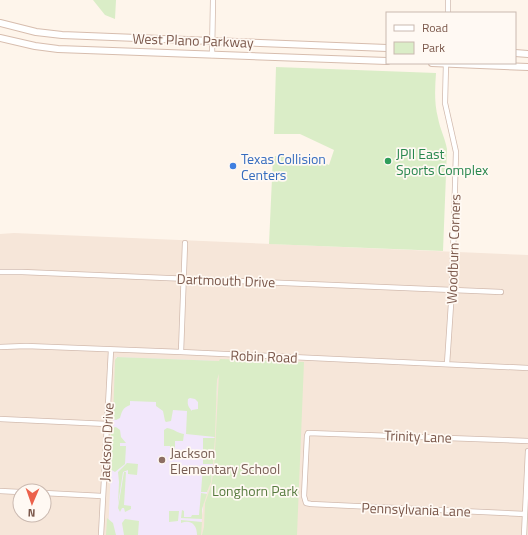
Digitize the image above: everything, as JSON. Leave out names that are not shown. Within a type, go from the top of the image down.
[{"type":"main road","name":"West Plano Parkway","points":[[0,23],[36,32],[62,35],[386,48]]},
{"type":"main road","name":"West Plano Parkway","points":[[0,38],[35,46],[58,49],[386,61]]},
{"type":"main road","points":[[335,46],[335,59]]},
{"type":"main road","points":[[516,53],[528,54]]},
{"type":"main road","points":[[466,64],[528,67]]},
{"type":"street","points":[[212,55],[213,0]]},
{"type":"street","points":[[448,0],[448,12]]},
{"type":"street","name":"Woodburn Corners","points":[[446,64],[445,103],[456,152],[452,289],[447,364]]},
{"type":"street","points":[[181,352],[185,242]]},
{"type":"street","name":"Dartmouth Drive","points":[[0,272],[184,278],[500,292]]},
{"type":"street","name":"Robin Road","points":[[0,347],[26,346],[181,352],[528,368]]},
{"type":"street","name":"Jackson Drive","points":[[101,535],[111,350]]},
{"type":"street","points":[[0,419],[107,424]]},
{"type":"street","name":"Trinity Lane","points":[[306,503],[304,496],[308,433],[528,441]]},
{"type":"street","points":[[524,535],[528,452]]},
{"type":"street","points":[[0,491],[12,492]]},
{"type":"street","points":[[52,493],[102,496]]},
{"type":"street","name":"Pennsylvania Lane","points":[[306,503],[318,505],[525,514]]},
{"type":"shaded area","points":[[14,233],[528,255],[528,535],[200,535],[203,505],[212,476],[218,361],[108,535],[0,535],[0,234]]},
{"type":"shaded area","name":"Jackson Elementary School","points":[[116,357],[218,361],[212,476],[203,505],[200,535],[108,535]]},
{"type":"green space","points":[[93,0],[116,0],[115,19],[105,15]]},
{"type":"green space","name":"JPII East Sports Complex","points":[[276,67],[436,73],[436,107],[447,149],[443,251],[269,244],[273,156],[310,157],[329,165],[334,150],[300,134],[274,134]]},
{"type":"green space","name":"Longhorn Park","points":[[117,357],[219,361],[220,359],[304,362],[297,535],[202,535],[204,527],[205,503],[211,486],[214,469],[219,374],[217,380],[215,437],[186,434],[187,411],[173,410],[171,421],[166,422],[163,411],[156,406],[156,402],[130,401],[130,405],[124,409],[120,418],[116,420],[113,419],[115,360]],"holes":[[[188,399],[195,399],[198,402],[198,409],[192,411],[188,405]]]},
{"type":"green space","points":[[116,427],[120,430],[121,437],[126,443],[120,443],[120,446],[126,446],[125,464],[115,472],[110,469],[111,432],[112,428]]},
{"type":"green space","points":[[167,428],[184,434],[183,441],[175,441],[175,449],[170,449],[170,446],[164,446],[164,430]]},
{"type":"green space","points":[[203,438],[215,438],[213,464],[203,464]]},
{"type":"green space","points":[[127,463],[138,464],[137,475],[128,474],[128,470],[123,472],[118,504],[118,472]]},
{"type":"green space","points":[[203,466],[213,466],[211,482],[207,492],[201,492]]},
{"type":"green space","points":[[124,472],[126,472],[124,505],[131,506],[131,509],[125,512],[124,508],[122,508],[120,512],[118,508]]},
{"type":"green space","points":[[201,493],[207,494],[202,509],[202,519],[181,518],[182,510],[184,511],[184,517],[199,515]]},
{"type":"green space","points":[[169,511],[179,511],[178,521],[169,522]]},
{"type":"green space","points":[[107,518],[113,523],[116,535],[106,535]]},
{"type":"green space","points":[[125,519],[139,521],[138,535],[124,535],[122,523]]},
{"type":"green space","points":[[181,520],[202,522],[201,535],[197,535],[196,528],[193,524],[190,522],[181,523]]},
{"type":"place","name":"JPII East Sports Complex","points":[[388,161]]},
{"type":"place","name":"Texas Collision Centers","points":[[233,166]]},
{"type":"place","name":"Jackson Elementary School","points":[[162,460]]}]
